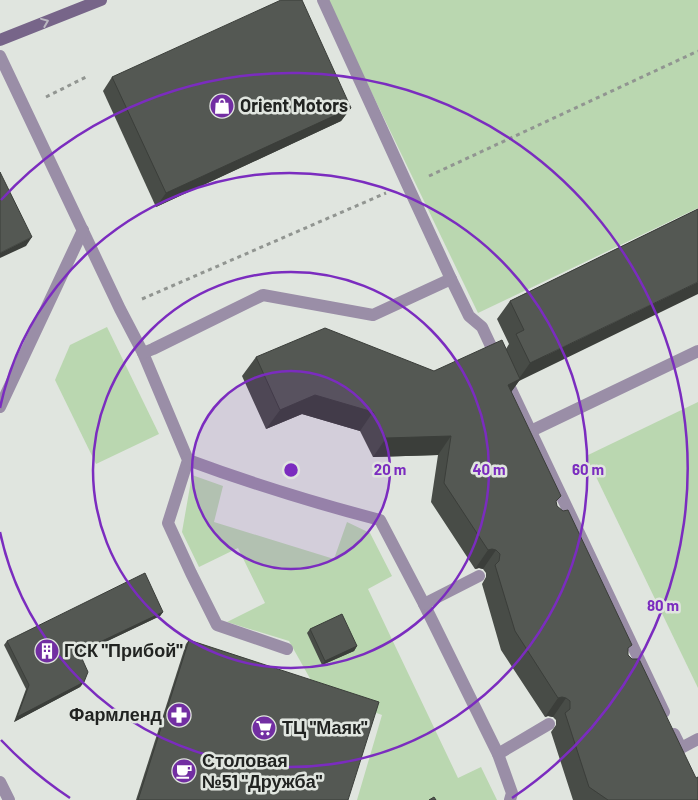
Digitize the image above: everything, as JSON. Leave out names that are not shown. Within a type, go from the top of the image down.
[{"type":"main road","points":[[0,40],[101,0]]},
{"type":"lane","points":[[323,0],[451,279],[469,316],[482,327],[681,748],[698,739]]},
{"type":"lane","points":[[0,56],[120,309],[143,353],[188,460],[168,523],[212,614],[218,625],[287,649]]},
{"type":"lane","points":[[0,407],[83,230]]},
{"type":"lane","points":[[143,353],[264,295],[374,314],[451,279]]},
{"type":"lane","points":[[531,431],[698,351]]},
{"type":"lane","points":[[188,460],[230,476],[380,520],[498,754],[512,794],[510,800]]},
{"type":"lane","points":[[557,520],[571,514]]},
{"type":"lane","points":[[424,604],[480,576]]},
{"type":"lane","points":[[628,668],[640,661]]},
{"type":"lane","points":[[498,754],[549,724]]},
{"type":"lane","points":[[0,782],[9,800]]},
{"type":"path","points":[[44,98],[88,76]]},
{"type":"green space","points":[[327,0],[698,0],[698,208],[478,313]]},
{"type":"green space","points":[[107,327],[159,434],[96,464],[55,380],[70,345]]},
{"type":"green space","points":[[698,402],[698,688],[586,456]]},
{"type":"green space","points":[[192,475],[223,486],[214,522],[334,559],[347,522],[370,533],[392,576],[368,589],[458,778],[481,767],[497,800],[357,800],[382,715],[317,691],[289,641],[227,622],[265,603],[238,548],[199,567],[182,532]]},
{"type":"building","name":"Orient Motors","points":[[281,0],[302,0],[351,108],[166,193],[112,77]]},
{"type":"building","points":[[0,172],[32,237],[0,253]]},
{"type":"building","points":[[698,209],[698,282],[530,363],[516,334],[524,330],[510,301]]},
{"type":"building","points":[[325,328],[434,371],[502,340],[520,379],[508,385],[561,496],[556,501],[557,506],[563,511],[568,510],[632,645],[628,648],[628,655],[632,659],[639,659],[696,778],[698,777],[698,800],[608,800],[589,787],[565,713],[570,709],[570,701],[562,697],[558,698],[515,631],[495,565],[499,561],[500,554],[496,550],[488,550],[444,483],[451,436],[386,438],[373,412],[315,395],[280,410],[256,357]]},
{"type":"building","name":"ГСК \"Прибой\"","points":[[145,573],[163,612],[79,652],[88,672],[84,682],[17,717],[29,685],[7,641]]},
{"type":"building","points":[[342,614],[357,646],[325,661],[310,629]]},
{"type":"building","name":"ТЦ \"Маяк\"","points":[[189,640],[379,702],[348,800],[138,800]]},
{"type":"place","name":"Orient Motors","points":[[222,106]]},
{"type":"place","name":"ГСК \"Прибой\"","points":[[47,651]]},
{"type":"place","name":"Фармленд","points":[[179,715]]},
{"type":"place","name":"ТЦ \"Маяк\"","points":[[264,728]]},
{"type":"place","name":"Столовая №51 \"Дружба\"","points":[[184,771]]}]
